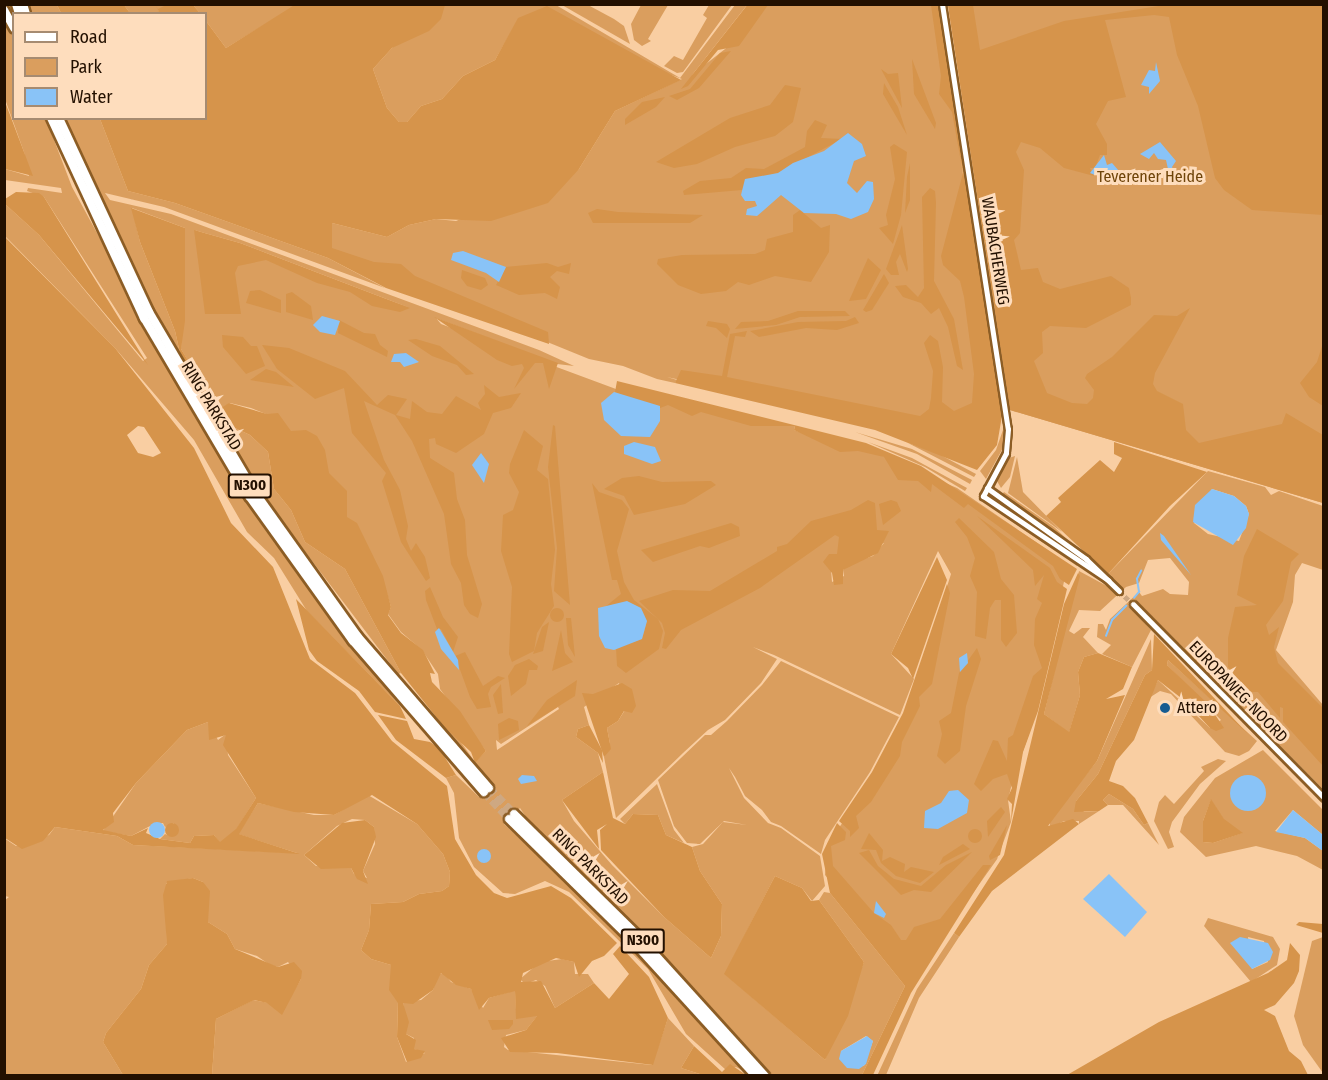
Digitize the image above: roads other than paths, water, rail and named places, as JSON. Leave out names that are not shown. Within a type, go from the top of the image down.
[{"type":"highway","points":[[4,10],[12,24]]},
{"type":"highway","name":"RING PARKSTAD","points":[[52,120],[148,327],[249,496],[353,641],[486,790],[358,637],[254,491],[153,321],[60,120]]},
{"type":"highway","name":"RING PARKSTAD","points":[[756,1076],[637,944],[512,816],[659,958],[765,1076]]},
{"type":"street","name":"WAUBACHERWEG","points":[[942,4],[1008,429],[1006,453],[983,496],[1108,580]]},
{"type":"street","points":[[987,488],[1081,555],[1119,591]]},
{"type":"street","name":"EUROPAWEG-NOORD","points":[[1133,604],[1323,798]]},
{"type":"water","points":[[1156,62],[1160,81],[1149,94],[1149,87],[1141,85],[1149,70],[1155,71]]},
{"type":"water","points":[[848,133],[862,144],[866,156],[854,161],[847,183],[857,193],[867,181],[873,182],[874,199],[868,212],[851,219],[836,214],[804,213],[781,195],[757,216],[746,215],[747,209],[757,206],[755,201],[745,201],[741,195],[745,179],[778,173],[793,163],[824,151]]},
{"type":"water","points":[[1160,142],[1176,161],[1172,167],[1175,174],[1168,169],[1166,160],[1158,159],[1154,153],[1149,159],[1140,154]]},
{"type":"water","points":[[1104,155],[1107,165],[1112,163],[1119,171],[1114,171],[1111,181],[1103,180],[1097,172],[1095,175],[1090,173]]},
{"type":"water","points":[[463,251],[506,267],[499,282],[486,273],[451,260],[453,253]]},
{"type":"water","points":[[322,316],[340,321],[335,335],[320,332],[313,325]]},
{"type":"water","points":[[406,353],[419,362],[404,367],[400,362],[391,362],[394,354]]},
{"type":"water","points":[[614,392],[660,406],[660,421],[650,437],[621,436],[604,420],[601,403]]},
{"type":"water","points":[[634,442],[655,447],[661,461],[652,464],[624,454],[624,446]]},
{"type":"water","points":[[481,453],[489,464],[484,483],[472,465]]},
{"type":"water","points":[[1212,489],[1234,496],[1246,506],[1249,514],[1246,528],[1233,545],[1193,522],[1195,505]]},
{"type":"water","points":[[1160,533],[1164,536],[1191,575],[1161,540]]},
{"type":"water","points":[[627,601],[641,608],[647,621],[642,639],[614,650],[605,648],[599,636],[598,608]]},
{"type":"water","points":[[439,628],[458,660],[459,670],[441,649],[435,632]]},
{"type":"water","points":[[967,653],[968,663],[960,672],[959,658]]},
{"type":"water","points":[[522,775],[534,776],[537,781],[521,784],[518,779]]},
{"type":"water","points":[[1248,775],[1261,780],[1266,793],[1261,806],[1248,811],[1235,806],[1230,793],[1235,780]]},
{"type":"water","points":[[958,790],[969,800],[967,813],[938,829],[924,828],[925,811],[941,803],[949,791]]},
{"type":"water","points":[[1293,810],[1323,835],[1323,851],[1305,838],[1276,832]]},
{"type":"water","points":[[154,822],[160,822],[165,830],[163,836],[154,838],[149,833],[149,827]]},
{"type":"water","points":[[481,849],[487,849],[491,856],[487,863],[481,863],[477,859],[477,853]]},
{"type":"water","points":[[1109,874],[1147,912],[1125,937],[1083,899]]},
{"type":"water","points":[[876,901],[886,914],[884,918],[874,913]]},
{"type":"water","points":[[1240,937],[1268,943],[1273,952],[1270,960],[1252,969],[1230,943]]},
{"type":"water","points":[[867,1036],[873,1041],[866,1064],[859,1069],[847,1068],[839,1059],[841,1051]]},
{"type":"waterway","points":[[1134,598],[1139,592],[1137,579],[1141,571]]},
{"type":"waterway","points":[[1106,636],[1112,620],[1126,606]]},
{"type":"tunnel","points":[[1119,591],[1133,604]]},
{"type":"tunnel","points":[[489,788],[514,814]]},
{"type":"tunnel","points":[[484,792],[509,819]]},
{"type":"place","name":"Attero","points":[[1165,708]]},
{"type":"park label","name":"Teverener Heide","points":[[1150,177]]}]
